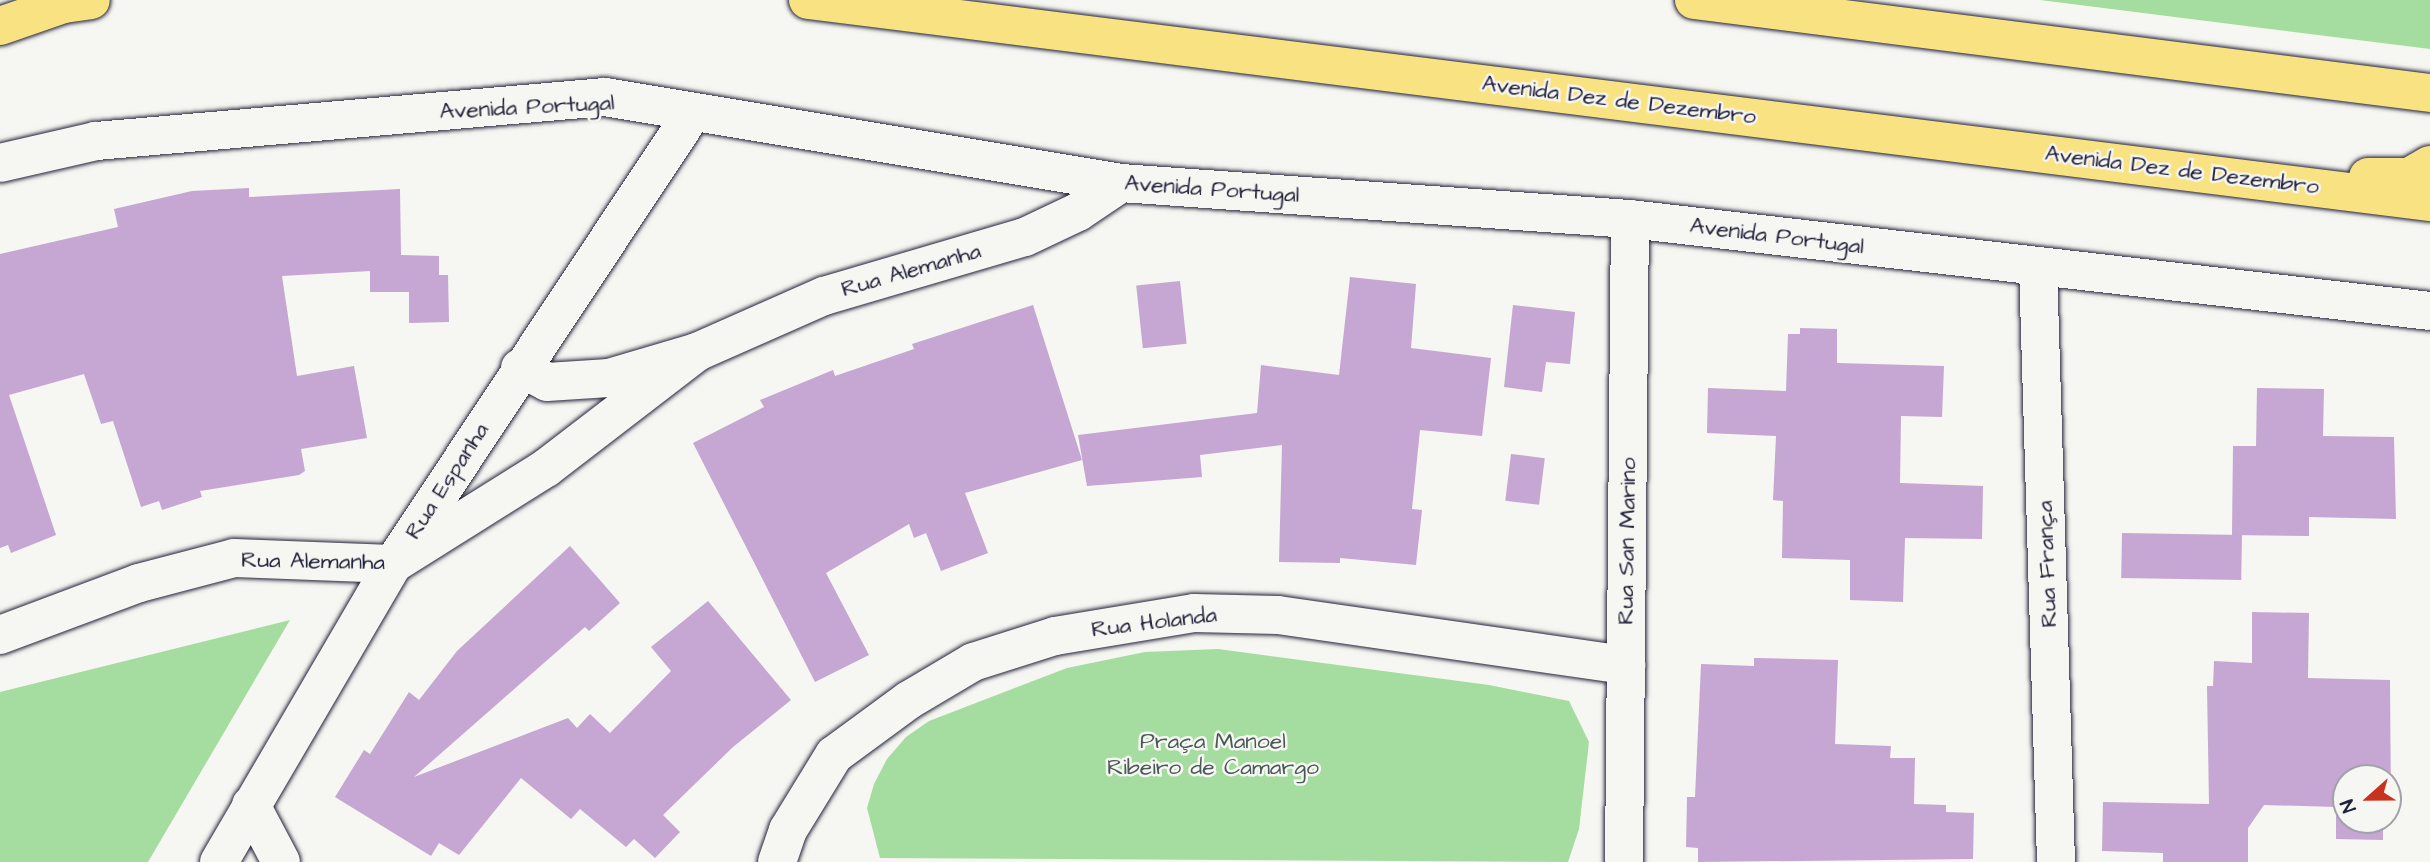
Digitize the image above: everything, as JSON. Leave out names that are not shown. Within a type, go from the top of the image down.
[{"type":"highway","points":[[0,26],[64,4],[90,0]]},
{"type":"highway","name":"Avenida Dez de Dezembro","points":[[808,0],[2430,202]]},
{"type":"highway","points":[[1694,0],[2430,93]]},
{"type":"highway","points":[[2265,180],[2319,176],[2401,178],[2430,165]]},
{"type":"street","name":"Avenida Portugal","points":[[0,163],[96,141],[605,97],[1121,183],[1630,219],[2430,311]]},
{"type":"street","name":"Rua Espanha","points":[[219,862],[393,565],[520,368],[693,112]]},
{"type":"street","name":"Rua Alemanha","points":[[520,368],[547,382],[609,378],[697,352],[824,296],[1025,237],[1078,212],[1121,183]]},
{"type":"street","name":"Rua San Marino","points":[[1624,862],[1630,219]]},
{"type":"street","name":"Rua França","points":[[2038,266],[2056,862]]},
{"type":"street","name":"Rua Alemanha","points":[[0,635],[139,583],[234,558],[393,565],[546,468],[697,352]]},
{"type":"street","name":"Rua Holanda","points":[[777,862],[793,820],[834,755],[909,700],[973,662],[1055,636],[1194,613],[1278,615],[1626,665]]},
{"type":"street","points":[[251,805],[281,862]]},
{"type":"green space","points":[[2040,0],[2430,0],[2430,49]]},
{"type":"green space","points":[[290,620],[148,862],[0,862],[0,692]]},
{"type":"green space","name":"Praça Manoel Ribeiro de Camargo","points":[[1218,649],[1489,685],[1569,701],[1589,742],[1579,829],[1568,862],[880,858],[867,808],[874,784],[887,759],[906,737],[929,721],[1067,668],[1145,652]]},
{"type":"building","points":[[249,188],[249,197],[400,189],[401,255],[439,256],[439,275],[448,275],[449,322],[409,323],[409,292],[370,292],[370,271],[282,276],[297,376],[354,366],[367,438],[301,449],[305,471],[299,475],[200,491],[202,497],[162,510],[159,501],[141,507],[113,421],[101,424],[84,374],[9,395],[56,535],[11,553],[8,545],[0,548],[0,254],[118,227],[114,209],[192,191]]},
{"type":"building","points":[[1350,277],[1416,284],[1411,348],[1491,358],[1482,436],[1420,430],[1412,509],[1422,510],[1416,565],[1340,558],[1340,563],[1279,562],[1282,445],[1200,455],[1202,477],[1087,486],[1078,435],[1257,413],[1261,365],[1339,375]]},
{"type":"building","points":[[1180,281],[1187,344],[1143,348],[1136,286]]},
{"type":"building","points":[[1033,305],[1082,460],[965,493],[988,553],[941,571],[926,533],[914,538],[909,524],[826,573],[869,655],[815,682],[693,443],[764,407],[760,400],[833,370],[835,376],[914,349],[912,344]]},
{"type":"building","points":[[1513,305],[1575,312],[1570,364],[1546,362],[1542,392],[1504,387]]},
{"type":"building","points":[[1800,328],[1837,329],[1837,363],[1944,366],[1942,417],[1901,416],[1900,483],[1983,486],[1982,539],[1905,538],[1903,602],[1850,600],[1850,560],[1782,558],[1783,501],[1773,500],[1776,436],[1707,433],[1708,388],[1786,391],[1788,334],[1800,334]]},
{"type":"building","points":[[2257,388],[2324,389],[2323,436],[2394,437],[2396,519],[2309,517],[2309,536],[2232,535],[2233,446],[2256,446]]},
{"type":"building","points":[[1511,454],[1545,458],[1539,505],[1505,501]]},
{"type":"building","points":[[2122,533],[2242,535],[2241,580],[2121,578]]},
{"type":"building","points":[[570,546],[620,603],[589,631],[585,627],[414,777],[568,718],[577,728],[590,714],[610,733],[671,671],[651,647],[708,601],[791,700],[733,747],[663,815],[680,832],[655,858],[634,839],[626,847],[580,809],[571,819],[521,778],[459,855],[439,843],[431,856],[335,797],[364,750],[370,754],[409,692],[419,700],[457,651]]},
{"type":"building","points":[[2252,612],[2309,613],[2308,678],[2390,680],[2391,764],[2332,764],[2332,807],[2264,805],[2248,828],[2248,862],[2163,862],[2163,853],[2102,851],[2103,802],[2209,804],[2207,686],[2213,686],[2214,661],[2252,663]]},
{"type":"building","points":[[1754,658],[1838,660],[1835,744],[1891,746],[1890,758],[1915,758],[1914,804],[1946,805],[1946,812],[1974,813],[1973,859],[1698,862],[1698,848],[1686,847],[1687,797],[1695,797],[1701,664],[1754,666]]},
{"type":"building","points":[[2336,834],[2383,834],[2383,840],[2336,839]]}]
